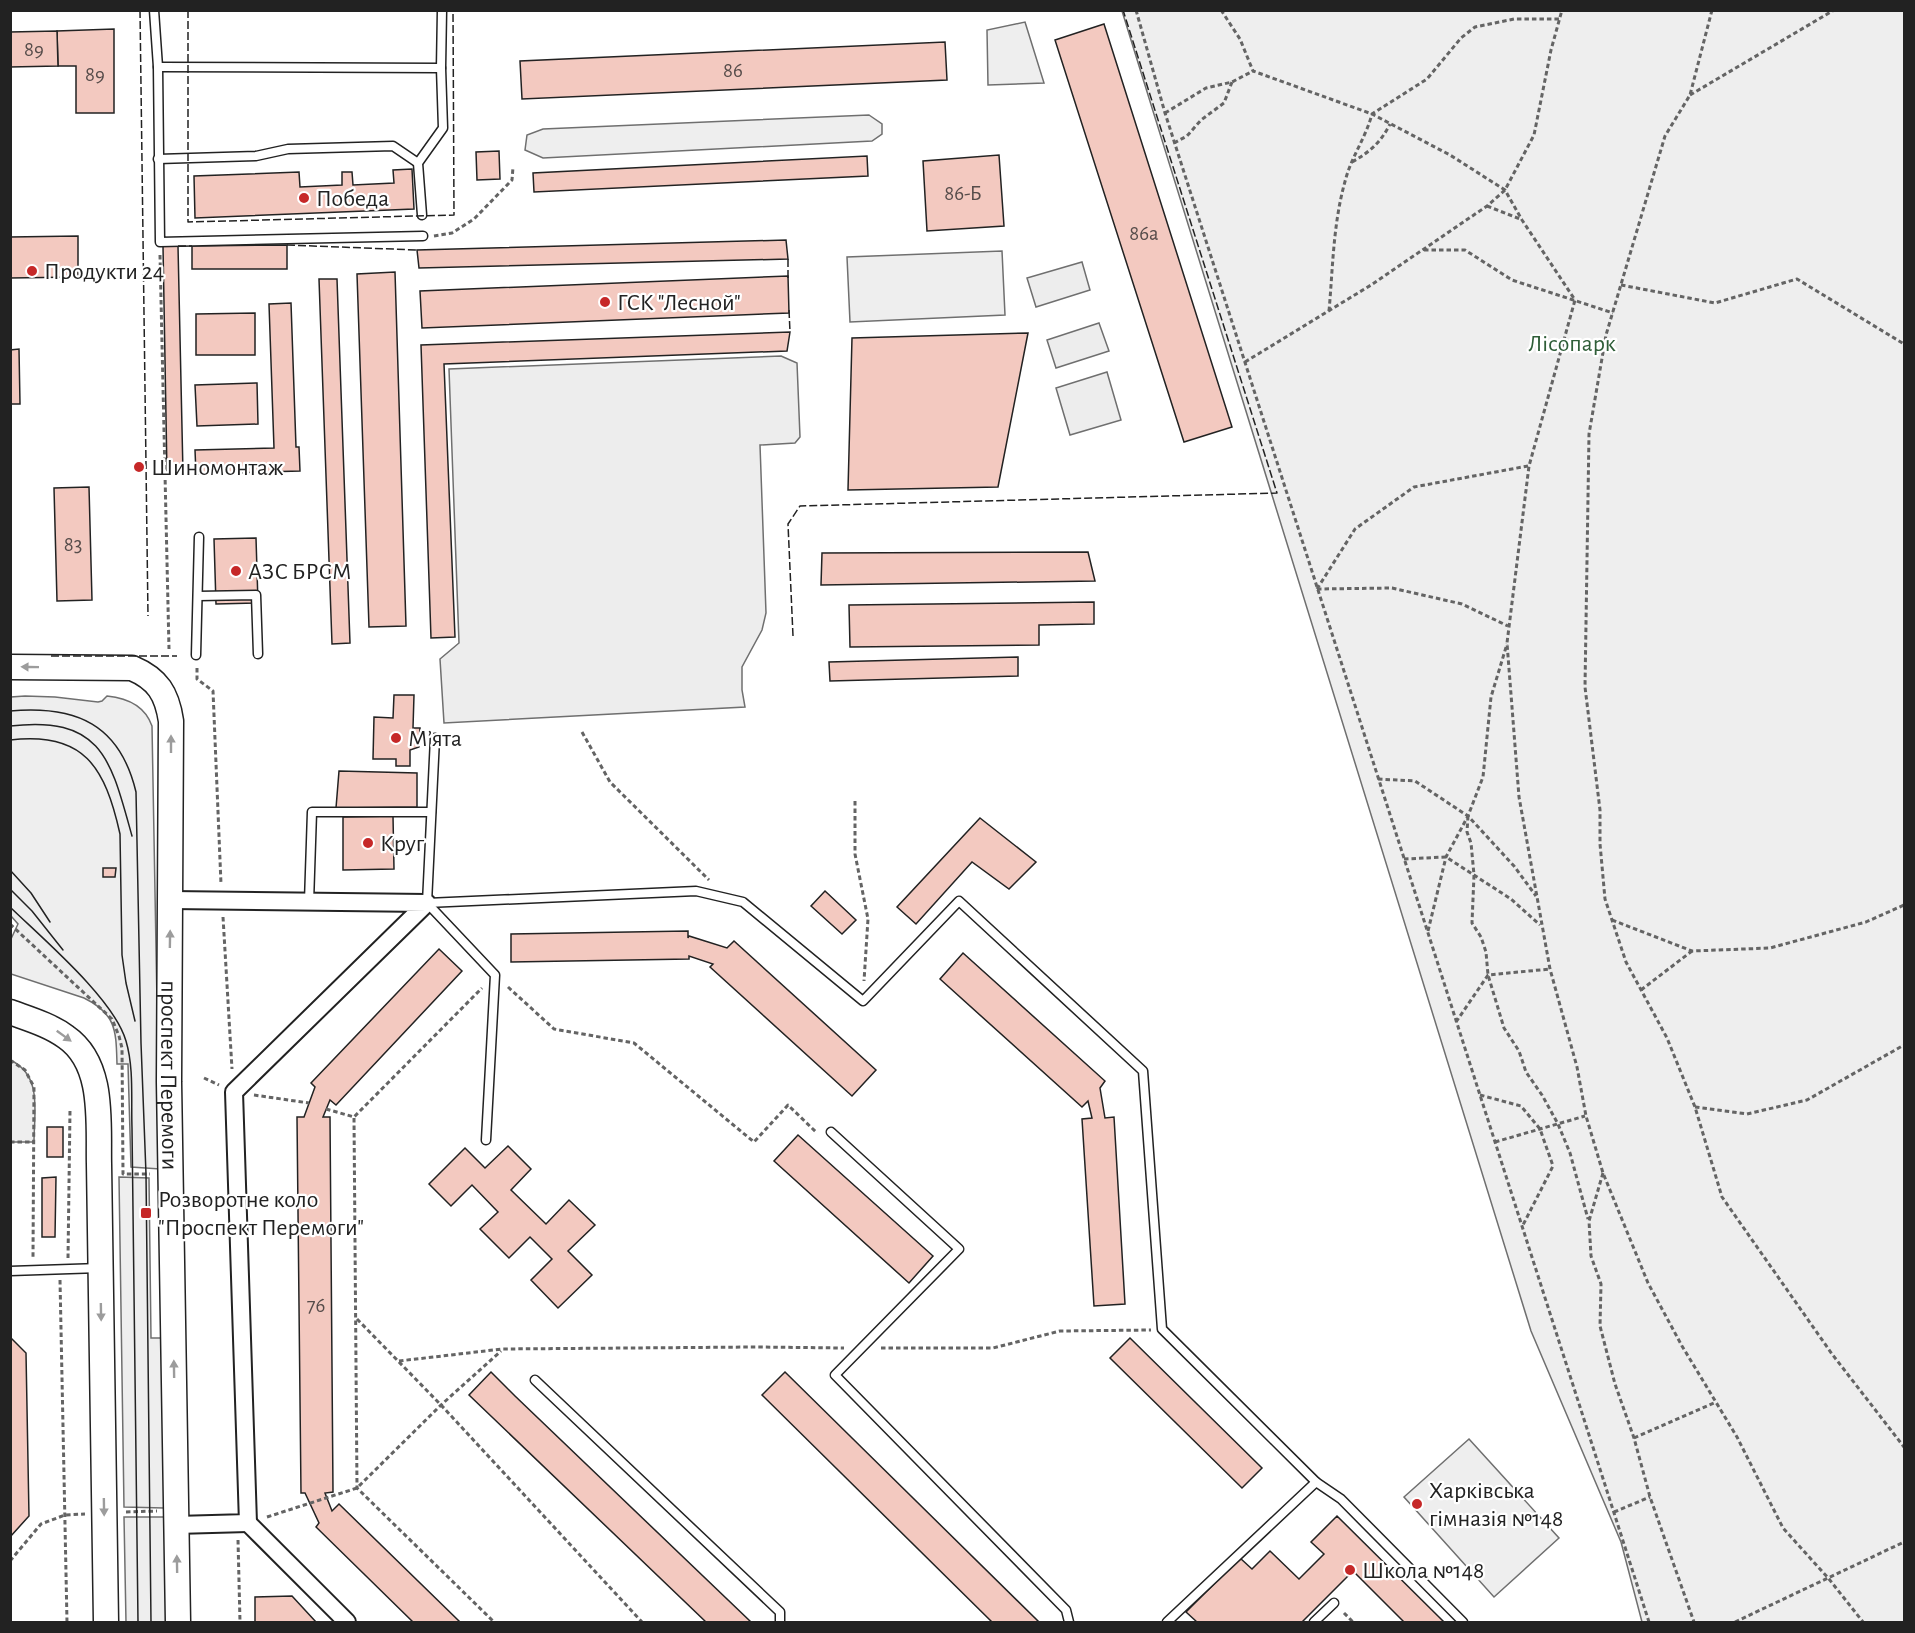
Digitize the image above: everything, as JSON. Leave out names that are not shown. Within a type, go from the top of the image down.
[{"type":"main road","name":"проспект Перемоги","points":[[10,667],[132,668],[147,675],[158,686],[169,704],[171,721],[169,1082],[171,1518],[178,1623]]},
{"type":"main road","points":[[10,1012],[56,1030],[69,1038],[81,1053],[92,1074],[97,1101],[106,1623]]},
{"type":"street","points":[[171,900],[427,903]]},
{"type":"street","points":[[243,1523],[234,1092],[427,903]]},
{"type":"street","points":[[171,1518],[243,1523],[347,1623]]},
{"type":"lane","points":[[154,10],[158,67],[160,242],[423,236]]},
{"type":"lane","points":[[422,215],[418,163],[443,128],[442,10]]},
{"type":"lane","points":[[158,67],[441,68]]},
{"type":"lane","points":[[158,159],[256,156],[288,149],[393,146],[418,163]]},
{"type":"lane","points":[[196,656],[200,537]]},
{"type":"lane","points":[[198,597],[256,595],[258,654]]},
{"type":"lane","points":[[435,738],[427,903],[495,975],[486,1140]]},
{"type":"lane","points":[[309,902],[312,812],[431,812]]},
{"type":"lane","points":[[427,903],[696,891],[743,902],[863,1001],[959,901],[1143,1071],[1162,1329],[1316,1482],[1341,1499],[1463,1623]]},
{"type":"lane","points":[[831,1132],[959,1249],[835,1375],[1066,1610],[1069,1623]]},
{"type":"lane","points":[[10,1271],[100,1268]]},
{"type":"lane","points":[[535,1380],[780,1612],[780,1623]]},
{"type":"lane","points":[[1167,1623],[1316,1482]]},
{"type":"lane","points":[[1314,1623],[1334,1603]]},
{"type":"path","points":[[1136,10],[1174,143],[1649,1623]]},
{"type":"path","points":[[1221,10],[1240,39],[1253,71]]},
{"type":"path","points":[[1245,362],[1329,311],[1423,249],[1487,206],[1505,190],[1534,135],[1551,50],[1562,10]]},
{"type":"path","points":[[1712,10],[1690,95],[1665,136],[1606,335],[1588,434],[1585,687],[1600,810],[1599,844],[1605,899],[1626,962],[1667,1038],[1695,1107],[1722,1197],[1832,1354],[1905,1447]]},
{"type":"path","points":[[1690,95],[1834,10]]},
{"type":"path","points":[[1329,311],[1335,224],[1351,162],[1369,126],[1372,114],[1427,78],[1461,38],[1475,27],[1514,19],[1560,19]]},
{"type":"path","points":[[1165,113],[1206,88],[1232,82],[1253,71],[1372,114],[1450,154],[1505,190],[1575,300],[1529,466],[1507,643],[1519,797],[1550,969],[1577,1067],[1586,1116],[1603,1173],[1648,1283],[1682,1346],[1737,1437],[1783,1528],[1829,1579],[1863,1623]]},
{"type":"path","points":[[1174,143],[1187,136],[1201,120],[1224,103],[1232,82]]},
{"type":"path","points":[[1351,162],[1366,154],[1382,140],[1390,124]]},
{"type":"path","points":[[423,236],[428,238],[452,233],[474,219],[512,180],[513,167]]},
{"type":"path","points":[[1487,206],[1522,220]]},
{"type":"path","points":[[160,242],[169,649]]},
{"type":"path","points":[[1423,249],[1465,250],[1512,280],[1592,306]]},
{"type":"path","points":[[1621,285],[1715,303],[1797,279],[1905,344]]},
{"type":"path","points":[[1586,304],[1613,313]]},
{"type":"path","points":[[1317,589],[1355,529],[1414,487],[1529,466]]},
{"type":"path","points":[[1317,589],[1392,588],[1462,604],[1508,626]]},
{"type":"path","points":[[1428,933],[1446,857],[1468,816],[1483,777],[1491,697],[1507,643]]},
{"type":"path","points":[[196,656],[197,679],[213,691],[222,902],[234,1092],[309,1103]]},
{"type":"path","points":[[582,732],[610,782],[727,898]]},
{"type":"path","points":[[1378,779],[1415,781],[1468,816],[1514,866],[1537,897]]},
{"type":"path","points":[[855,801],[855,854],[868,919],[863,1001]]},
{"type":"path","points":[[1468,816],[1467,832],[1473,854],[1474,876],[1472,922],[1481,937],[1486,952],[1488,975],[1504,1028],[1519,1051],[1526,1072],[1558,1124],[1570,1153],[1589,1221],[1590,1256],[1601,1284],[1600,1326],[1615,1384],[1634,1438],[1650,1497],[1694,1623]]},
{"type":"path","points":[[1404,859],[1446,857],[1511,899],[1542,926]]},
{"type":"path","points":[[1612,920],[1692,951],[1770,948],[1866,922],[1905,905]]},
{"type":"path","points":[[10,924],[15,929]]},
{"type":"path","points":[[1641,990],[1692,951]]},
{"type":"path","points":[[1488,975],[1550,969]]},
{"type":"path","points":[[494,1623],[357,1488],[354,1117],[495,975],[554,1029],[634,1043],[754,1142],[788,1105],[822,1137]]},
{"type":"path","points":[[1456,1022],[1488,975]]},
{"type":"path","points":[[1695,1107],[1747,1114],[1807,1100],[1905,1045]]},
{"type":"path","points":[[10,1060],[25,1070],[33,1081],[33,1271]]},
{"type":"path","points":[[1480,1095],[1521,1106],[1540,1129],[1553,1166],[1522,1226]]},
{"type":"path","points":[[326,1109],[354,1117]]},
{"type":"path","points":[[67,1623],[60,1270],[68,1257],[70,1110]]},
{"type":"path","points":[[1495,1142],[1586,1116]]},
{"type":"path","points":[[10,1142],[34,1142]]},
{"type":"path","points":[[123,1164],[123,1174],[153,1174]]},
{"type":"path","points":[[1589,1221],[1603,1173]]},
{"type":"path","points":[[356,1317],[441,1405],[642,1623]]},
{"type":"path","points":[[399,1361],[502,1350],[756,1347],[993,1348],[1060,1331],[1162,1329]]},
{"type":"path","points":[[240,1623],[243,1523],[357,1488],[441,1405],[502,1350]]},
{"type":"path","points":[[1634,1438],[1716,1402]]},
{"type":"path","points":[[1614,1512],[1650,1497]]},
{"type":"path","points":[[126,1512],[171,1518]]},
{"type":"path","points":[[10,1561],[41,1524],[65,1515],[95,1513]]},
{"type":"path","points":[[1735,1623],[1905,1542]]},
{"type":"green space","name":"Лісопарк","points":[[1122,11],[1904,11],[1904,1622],[1642,1622],[1621,1542],[1531,1331]]},
{"type":"green space","points":[[1025,22],[1044,83],[988,85],[987,30]]},
{"type":"green space","points":[[869,115],[882,124],[882,134],[872,141],[543,158],[525,150],[527,135],[543,129]]},
{"type":"green space","points":[[1002,251],[1005,315],[850,322],[847,257]]},
{"type":"green space","points":[[25,696],[98,702],[107,696],[121,699],[140,708],[152,726],[160,1169],[131,1167],[128,1064],[117,1064],[115,1033],[109,1017],[95,1004],[84,998],[11,974],[11,939],[18,924],[11,916],[11,697]]},
{"type":"green space","points":[[10,1060],[21,1067],[28,1075],[32,1085],[35,1107],[34,1142],[11,1142]]},
{"type":"green space","points":[[119,1177],[149,1178],[151,1338],[163,1338],[164,1508],[124,1507]]},
{"type":"green space","points":[[1469,1439],[1559,1538],[1494,1597],[1404,1497]]},
{"type":"green space","points":[[124,1517],[166,1517],[168,1622],[126,1622]]},
{"type":"shaded area","points":[[1082,262],[1090,290],[1036,307],[1027,278]]},
{"type":"shaded area","points":[[1099,323],[1109,351],[1056,368],[1047,340]]},
{"type":"shaded area","points":[[781,356],[797,363],[800,437],[795,443],[760,445],[766,613],[762,630],[742,667],[745,707],[444,723],[440,659],[459,643],[449,369]]},
{"type":"shaded area","points":[[1107,372],[1121,420],[1070,435],[1056,388]]},
{"type":"building","points":[[1104,24],[1232,427],[1184,442],[1055,40]]},
{"type":"building","points":[[114,29],[114,113],[76,113],[76,66],[58,66],[57,31]]},
{"type":"building","points":[[57,31],[58,66],[10,67],[10,32]]},
{"type":"building","points":[[945,42],[947,80],[522,99],[520,61]]},
{"type":"building","points":[[499,151],[500,179],[477,180],[476,152]]},
{"type":"building","points":[[999,155],[1004,226],[927,231],[923,161]]},
{"type":"building","points":[[867,156],[868,176],[534,192],[533,173]]},
{"type":"building","name":"Победа","points":[[412,169],[414,209],[195,218],[194,176],[299,172],[300,187],[342,185],[342,172],[352,172],[353,185],[394,183],[393,170]]},
{"type":"building","points":[[78,236],[78,277],[10,278],[10,237]]},
{"type":"building","points":[[786,240],[788,259],[419,268],[417,250]]},
{"type":"building","points":[[287,245],[287,269],[192,269],[192,246]]},
{"type":"building","points":[[163,246],[178,246],[183,473],[167,474]]},
{"type":"building","points":[[395,272],[406,626],[369,627],[357,274]]},
{"type":"building","name":"ГСК \"Лесной\"","points":[[788,276],[789,313],[422,328],[420,291]]},
{"type":"building","points":[[319,279],[337,279],[350,643],[332,644]]},
{"type":"building","points":[[291,303],[296,447],[299,447],[300,471],[196,474],[195,450],[274,448],[269,304]]},
{"type":"building","points":[[255,313],[255,355],[196,355],[196,314]]},
{"type":"building","points":[[790,332],[787,351],[444,364],[455,637],[431,638],[421,345]]},
{"type":"building","points":[[1028,333],[998,487],[848,490],[852,338]]},
{"type":"building","points":[[19,349],[20,404],[10,404],[10,350]]},
{"type":"building","points":[[257,383],[258,424],[197,426],[195,385]]},
{"type":"building","points":[[89,487],[92,600],[57,601],[54,488]]},
{"type":"building","name":"АЗС БРСМ","points":[[256,538],[258,603],[216,604],[214,539]]},
{"type":"building","points":[[1088,552],[1095,581],[821,585],[822,553]]},
{"type":"building","points":[[1094,602],[1094,624],[1039,625],[1039,645],[850,647],[849,605]]},
{"type":"building","points":[[1018,657],[1018,676],[830,681],[829,662]]},
{"type":"building","name":"Мʼята","points":[[394,695],[414,695],[413,728],[420,728],[419,747],[410,750],[410,766],[396,766],[396,759],[373,759],[374,717],[393,718]]},
{"type":"building","points":[[339,771],[417,773],[417,807],[336,808]]},
{"type":"building","name":"Круг","points":[[393,816],[394,869],[343,870],[343,817]]},
{"type":"building","points":[[980,818],[1036,862],[1009,889],[972,862],[916,924],[897,907]]},
{"type":"building","points":[[103,868],[116,868],[115,877],[103,877]]},
{"type":"building","points":[[825,891],[856,920],[842,934],[811,906]]},
{"type":"building","points":[[688,931],[688,938],[689,936],[727,948],[734,941],[876,1070],[852,1096],[710,967],[713,964],[689,956],[689,959],[511,962],[511,934]]},
{"type":"building","points":[[439,949],[462,971],[336,1105],[330,1100],[323,1117],[330,1117],[333,1492],[325,1493],[332,1511],[339,1504],[460,1622],[413,1622],[316,1527],[319,1523],[305,1493],[301,1493],[297,1117],[304,1117],[315,1087],[311,1083]]},
{"type":"building","points":[[963,953],[1105,1081],[1100,1088],[1105,1118],[1114,1117],[1125,1304],[1094,1306],[1082,1119],[1092,1118],[1088,1101],[1082,1107],[940,979]]},
{"type":"building","points":[[47,1127],[63,1127],[63,1157],[47,1157]]},
{"type":"building","points":[[798,1135],[933,1256],[909,1283],[774,1161]]},
{"type":"building","points":[[508,1146],[531,1169],[511,1190],[546,1224],[569,1200],[595,1225],[568,1251],[592,1275],[558,1308],[531,1280],[552,1259],[530,1237],[509,1258],[480,1229],[498,1212],[472,1185],[451,1206],[429,1184],[465,1148],[485,1168]]},
{"type":"building","points":[[56,1177],[55,1237],[42,1237],[42,1178]]},
{"type":"building","points":[[10,1337],[26,1353],[29,1516],[10,1537]]},
{"type":"building","points":[[1130,1338],[1262,1468],[1242,1488],[1110,1358]]},
{"type":"building","points":[[491,1372],[751,1622],[706,1622],[469,1395]]},
{"type":"building","points":[[785,1372],[1039,1622],[992,1622],[762,1395]]},
{"type":"building","name":"Школа №148","points":[[1337,1516],[1444,1622],[1404,1622],[1353,1571],[1302,1622],[1197,1622],[1186,1612],[1240,1558],[1252,1569],[1270,1551],[1299,1579],[1324,1554],[1311,1542]]},
{"type":"building","points":[[292,1596],[316,1622],[255,1622],[255,1597]]},
{"type":"tram line","points":[[10,711],[56,712],[75,716],[92,724],[107,735],[119,750],[129,769],[136,792],[146,1174],[151,1622]]},
{"type":"tram line","points":[[10,726],[41,724],[65,728],[84,736],[98,749],[109,765],[132,836]]},
{"type":"tram line","points":[[10,740],[56,741],[73,748],[87,758],[98,772],[107,790],[120,834],[122,955],[135,1021]]},
{"type":"tram line","points":[[10,870],[31,893],[50,922]]},
{"type":"tram line","points":[[10,889],[32,911],[63,950]]},
{"type":"tram line","points":[[10,907],[93,989],[119,1024],[129,1051],[132,1084],[138,1622]]},
{"type":"fence","points":[[140,10],[148,616]]},
{"type":"fence","points":[[188,10],[188,222],[454,215],[453,10]]},
{"type":"fence","points":[[793,636],[788,524],[800,506],[1277,493],[1123,10]]},
{"type":"fence","points":[[287,245],[417,250]]},
{"type":"fence","points":[[178,246],[192,246]]},
{"type":"fence","points":[[788,259],[788,280]]},
{"type":"fence","points":[[789,310],[790,332]]},
{"type":"fence","points":[[51,656],[177,656]]},
{"type":"place","name":"Победа","points":[[304,198]]},
{"type":"place","name":"Продукти 24","points":[[32,271]]},
{"type":"place","name":"ГСК \"Лесной\"","points":[[605,302]]},
{"type":"place","name":"Шиномонтаж","points":[[139,467]]},
{"type":"place","name":"АЗС БРСМ","points":[[236,571]]},
{"type":"place","name":"Мʼята","points":[[396,738]]},
{"type":"place","name":"Круг","points":[[368,843]]},
{"type":"place","name":"Розворотне коло \"Проспект Перемоги\"","points":[[146,1213]]},
{"type":"place","name":"Харківська гімназія №148","points":[[1417,1504]]},
{"type":"place","name":"Школа №148","points":[[1350,1570]]}]
